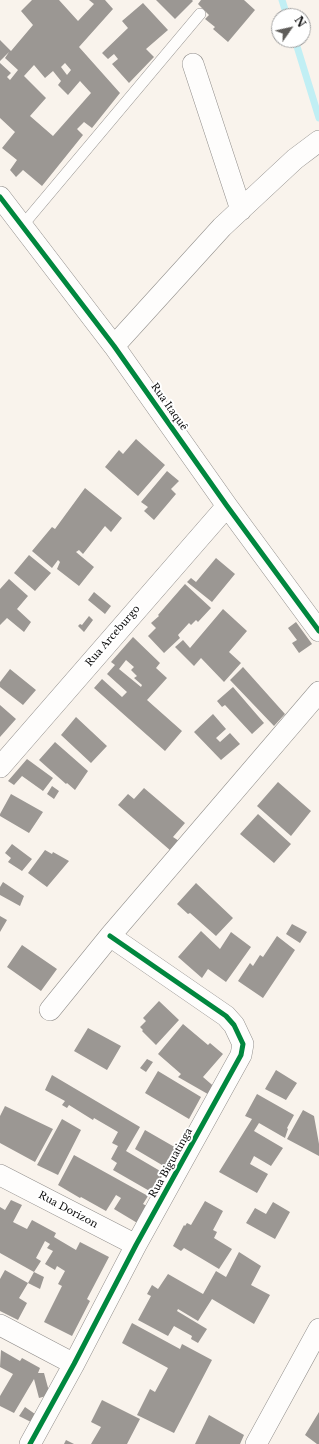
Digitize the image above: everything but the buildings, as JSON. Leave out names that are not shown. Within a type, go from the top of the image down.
[{"type":"street","points":[[193,64],[241,210]]},
{"type":"street","points":[[114,346],[222,227],[295,160],[319,141]]},
{"type":"street","name":"Rua Itaquê","points":[[0,196],[114,346],[227,506],[319,631]]},
{"type":"street","name":"Rua Arceburgo","points":[[0,767],[227,506]]},
{"type":"street","points":[[50,1010],[110,936],[319,692]]},
{"type":"street","name":"Rua Biguatinga","points":[[30,1444],[74,1364],[136,1245],[241,1056],[243,1044],[234,1024],[226,1016],[110,936]]},
{"type":"street","name":"Rua Dorizon","points":[[0,1175],[136,1245]]},
{"type":"street","points":[[0,1325],[74,1364]]},
{"type":"street","points":[[256,1444],[319,1329]]},
{"type":"lane","points":[[22,226],[200,14]]},
{"type":"waterway","points":[[282,0],[284,8]]},
{"type":"waterway","points":[[297,48],[319,118]]},
{"type":"cycle path","points":[[0,197],[114,346],[227,506],[319,631]]},
{"type":"cycle path","points":[[30,1444],[74,1364],[136,1245],[241,1055],[243,1044],[234,1025],[226,1016],[110,936]]}]
